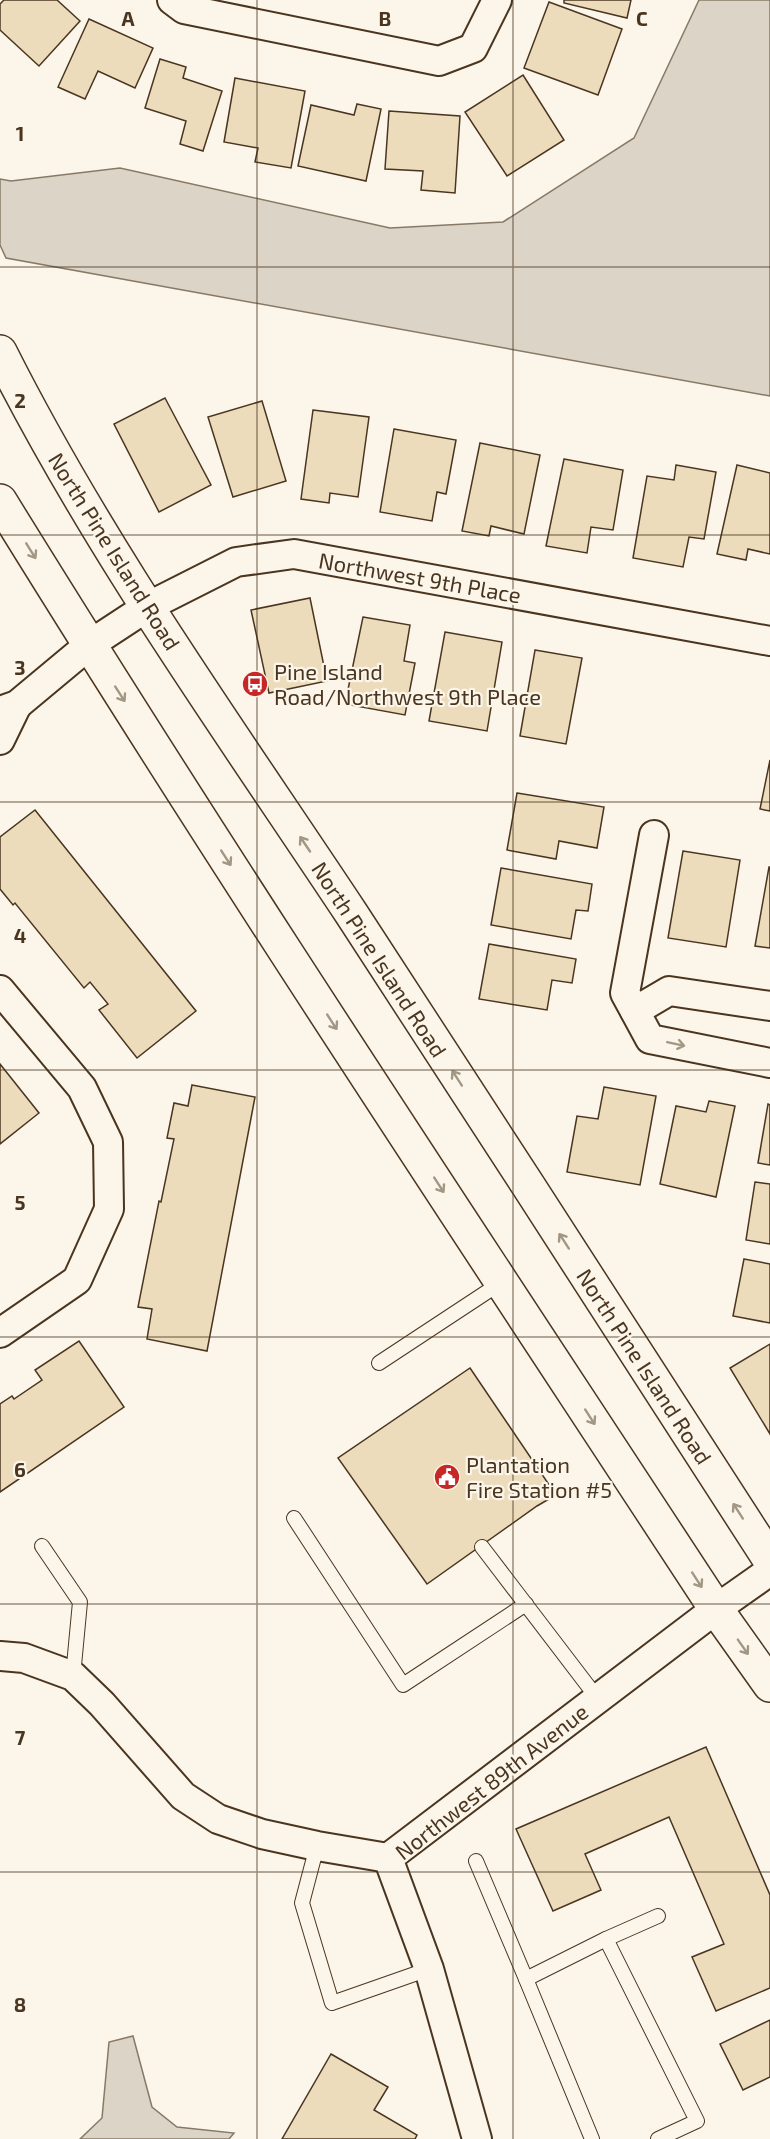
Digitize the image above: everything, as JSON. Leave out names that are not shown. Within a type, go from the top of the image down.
[{"type":"main road","name":"North Pine Island Road","points":[[0,352],[87,512],[147,607],[352,916],[770,1560]]},
{"type":"main road","points":[[0,501],[89,645],[502,1282],[716,1609],[770,1685]]},
{"type":"street","points":[[172,0],[184,9],[439,61],[473,48],[497,0]]},
{"type":"street","name":"Northwest 9th Place","points":[[8,708],[89,645],[147,607],[236,562],[294,554],[770,641]]},
{"type":"street","points":[[0,740],[8,708]]},
{"type":"street","points":[[654,835],[625,993],[650,1039],[770,1063]]},
{"type":"street","points":[[0,990],[82,1088],[108,1142],[109,1209],[77,1280],[0,1333]]},
{"type":"street","points":[[635,1011],[669,991],[770,1006]]},
{"type":"street","name":"Northwest 89th Avenue","points":[[477,2139],[429,1969],[388,1858],[716,1609],[770,1571]]},
{"type":"street","points":[[0,1656],[24,1658],[73,1676],[102,1704],[183,1796],[218,1819],[262,1834],[388,1858]]},
{"type":"lane","points":[[379,1363],[502,1282]]},
{"type":"lane","points":[[294,1518],[403,1685],[526,1605]]},
{"type":"lane","points":[[42,1546],[80,1602],[73,1676]]},
{"type":"lane","points":[[483,1547],[598,1699]]},
{"type":"lane","points":[[317,1846],[302,1903],[332,2003],[429,1969]]},
{"type":"lane","points":[[476,1861],[592,2139]]},
{"type":"lane","points":[[526,1979],[658,1916]]},
{"type":"lane","points":[[606,1940],[697,2121],[658,2139]]},
{"type":"shaded area","points":[[699,0],[770,0],[770,396],[6,258],[0,245],[0,179],[11,181],[120,168],[390,228],[503,222],[634,138]]},
{"type":"shaded area","points":[[133,2036],[152,2107],[177,2127],[234,2133],[229,2139],[80,2139],[102,2118],[109,2042]]},
{"type":"building","points":[[4,0],[57,0],[80,21],[39,66],[0,30],[0,4]]},
{"type":"building","points":[[564,0],[631,0],[627,18],[564,3]]},
{"type":"building","points":[[549,2],[622,29],[598,95],[524,68]]},
{"type":"building","points":[[89,19],[153,48],[135,88],[98,71],[85,99],[58,87]]},
{"type":"building","points":[[160,59],[186,67],[183,78],[222,91],[203,151],[180,144],[186,121],[145,108]]},
{"type":"building","points":[[523,75],[564,140],[507,176],[465,112]]},
{"type":"building","points":[[235,78],[305,91],[291,168],[255,162],[258,148],[224,142]]},
{"type":"building","points":[[357,104],[381,109],[366,181],[298,166],[311,105],[354,115]]},
{"type":"building","points":[[389,111],[460,116],[455,193],[421,190],[423,171],[385,169]]},
{"type":"building","points":[[165,398],[211,485],[159,512],[114,424]]},
{"type":"building","points":[[262,401],[286,481],[233,497],[208,417]]},
{"type":"building","points":[[313,410],[369,417],[358,497],[330,493],[329,503],[301,499]]},
{"type":"building","points":[[394,429],[456,440],[446,494],[437,492],[432,521],[380,512]]},
{"type":"building","points":[[480,443],[540,455],[524,534],[491,526],[489,536],[462,531]]},
{"type":"building","points":[[564,459],[623,470],[613,530],[591,527],[587,553],[546,546]]},
{"type":"building","points":[[676,465],[716,472],[704,539],[689,537],[683,567],[633,558],[647,476],[674,480]]},
{"type":"building","points":[[737,465],[770,473],[770,554],[748,549],[746,560],[717,554]]},
{"type":"building","points":[[310,598],[327,681],[269,693],[251,610]]},
{"type":"building","points":[[363,617],[410,625],[404,661],[415,663],[405,715],[345,704]]},
{"type":"building","points":[[445,632],[502,642],[487,731],[429,721]]},
{"type":"building","points":[[535,650],[582,658],[566,744],[520,736]]},
{"type":"building","points":[[770,760],[770,811],[760,809]]},
{"type":"building","points":[[517,793],[604,807],[597,848],[559,841],[556,859],[507,850]]},
{"type":"building","points":[[35,810],[196,1011],[137,1058],[99,1010],[108,1004],[90,982],[84,988],[15,903],[13,905],[0,889],[0,837]]},
{"type":"building","points":[[683,851],[740,860],[726,947],[668,938]]},
{"type":"building","points":[[770,867],[770,948],[755,946]]},
{"type":"building","points":[[501,868],[592,884],[588,911],[576,910],[571,939],[491,925]]},
{"type":"building","points":[[489,944],[576,959],[572,983],[552,980],[547,1010],[479,999]]},
{"type":"building","points":[[0,1064],[39,1113],[0,1144]]},
{"type":"building","points":[[192,1085],[255,1097],[207,1351],[147,1339],[152,1309],[138,1307],[174,1139],[167,1138],[174,1103],[188,1106]]},
{"type":"building","points":[[604,1087],[656,1096],[640,1185],[567,1172],[577,1116],[598,1119]]},
{"type":"building","points":[[709,1101],[735,1106],[716,1197],[660,1184],[676,1106],[706,1112]]},
{"type":"building","points":[[768,1104],[770,1105],[770,1165],[758,1163]]},
{"type":"building","points":[[755,1182],[770,1184],[770,1244],[746,1240]]},
{"type":"building","points":[[744,1259],[770,1264],[770,1323],[733,1316]]},
{"type":"building","points":[[79,1341],[124,1407],[0,1492],[0,1404],[12,1396],[14,1399],[42,1380],[35,1370]]},
{"type":"building","points":[[770,1344],[770,1434],[730,1368]]},
{"type":"building","name":"Plantation Fire Station #5","points":[[470,1368],[556,1495],[427,1584],[338,1458]]},
{"type":"building","points":[[706,1747],[770,1895],[770,1988],[716,2011],[692,1957],[724,1944],[669,1817],[585,1854],[601,1890],[553,1911],[516,1829]]},
{"type":"building","points":[[770,2020],[770,2077],[743,2090],[720,2044]]},
{"type":"building","points":[[331,2054],[388,2087],[374,2110],[417,2135],[415,2139],[282,2139]]},
{"type":"place","name":"Pine Island Road/Northwest 9th Place","points":[[255,684]]},
{"type":"place","name":"Plantation Fire Station #5","points":[[447,1477]]}]
